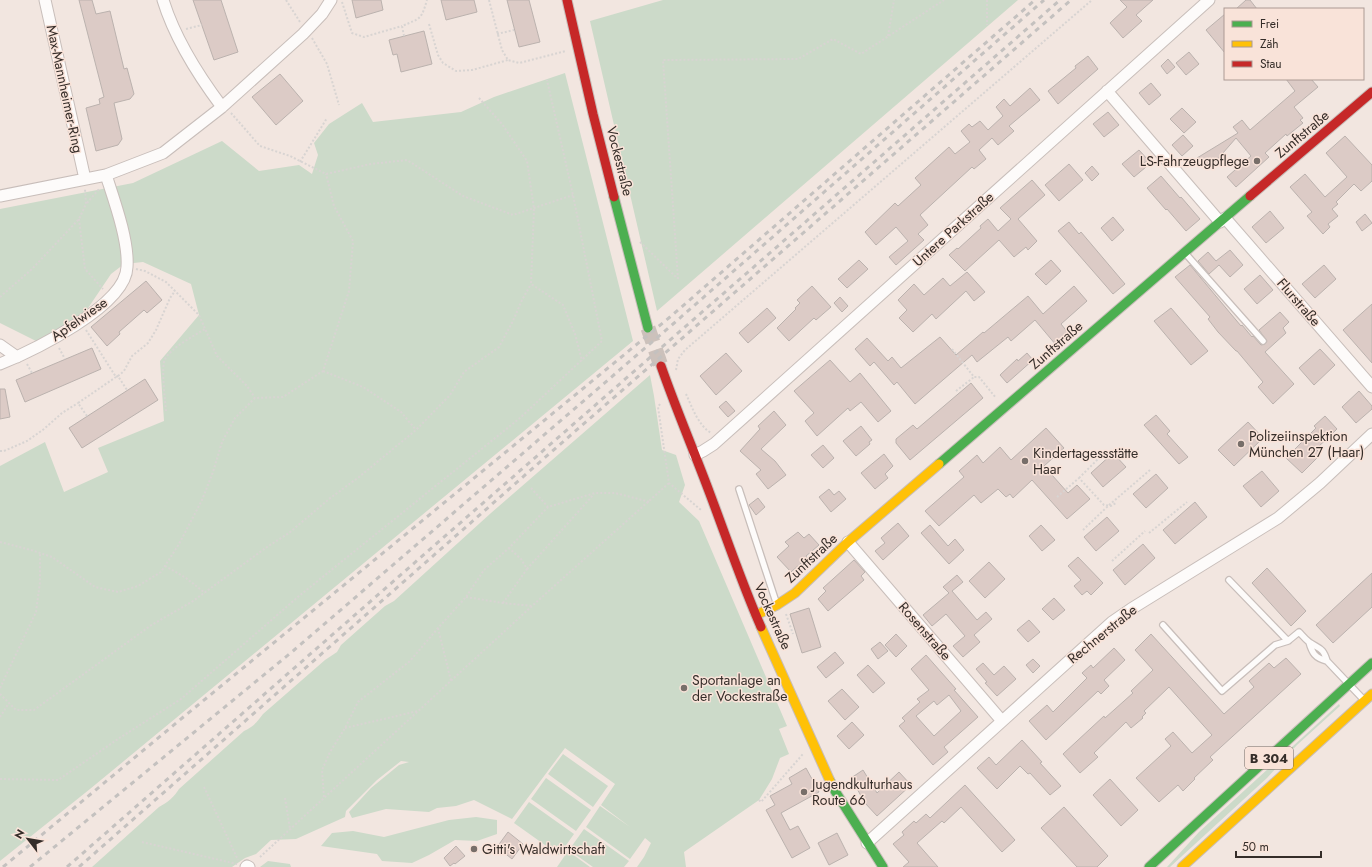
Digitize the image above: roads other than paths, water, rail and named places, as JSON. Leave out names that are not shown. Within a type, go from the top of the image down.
[{"type":"main road","name":"Vockestraße","points":[[567,0],[648,328]]},
{"type":"main road","name":"Zunftstraße","points":[[756,615],[780,603],[794,593],[848,542],[1372,92]]},
{"type":"main road","name":"Vockestraße","points":[[661,366],[672,398],[710,493],[732,556],[756,615],[835,791],[882,867]]},
{"type":"main road","name":"B 304","points":[[1149,867],[1372,663]]},
{"type":"main road","name":"B 304","points":[[1182,867],[1368,697]]},
{"type":"street","name":"Max-Mannheimer-Ring","points":[[45,0],[84,179]]},
{"type":"street","points":[[163,0],[184,51],[223,106]]},
{"type":"street","points":[[0,196],[84,179],[107,177],[163,152],[223,106],[307,30],[322,14],[331,0]]},
{"type":"street","name":"Untere Parkstraße","points":[[695,455],[720,439],[1209,0]]},
{"type":"street","name":"Flurstraße","points":[[1107,91],[1372,386]]},
{"type":"street","name":"Apfelwiese","points":[[0,364],[54,338],[93,314],[112,297],[124,278],[128,267],[124,239],[107,177]]},
{"type":"street","points":[[0,345],[17,357]]},
{"type":"street","name":"Rechnerstraße","points":[[867,842],[1112,622],[1131,608],[1278,518],[1320,483],[1372,434]]},
{"type":"street","name":"Rosenstraße","points":[[848,542],[1002,721]]},
{"type":"lane","points":[[1184,252],[1263,340]]},
{"type":"lane","points":[[739,489],[780,603]]},
{"type":"lane","points":[[1230,580],[1288,641]]},
{"type":"lane","points":[[1163,625],[1222,691],[1275,645],[1288,641],[1299,632],[1325,654],[1327,661],[1350,684],[1368,697]]},
{"type":"tunnel","points":[[648,328],[661,366]]},
{"type":"railway","points":[[3,867],[670,317],[1035,0]]},
{"type":"railway","points":[[30,867],[293,651],[673,324],[1044,0]]},
{"type":"railway","points":[[67,867],[1060,0]]},
{"type":"railway","points":[[79,867],[549,454],[1071,0]]},
{"type":"place","name":"LS-Fahrzeugpflege","points":[[1257,161]]},
{"type":"place","name":"Polizeiinspektion München 27 (Haar)","points":[[1241,444]]},
{"type":"place","name":"Kindertagessstätte Haar","points":[[1025,461]]},
{"type":"place","name":"Sportanlage an der Vockestraße","points":[[684,688]]},
{"type":"place","name":"Jugendkulturhaus Route 66","points":[[804,792]]},
{"type":"place","name":"Gitti's Waldwirtschaft","points":[[474,849]]}]
